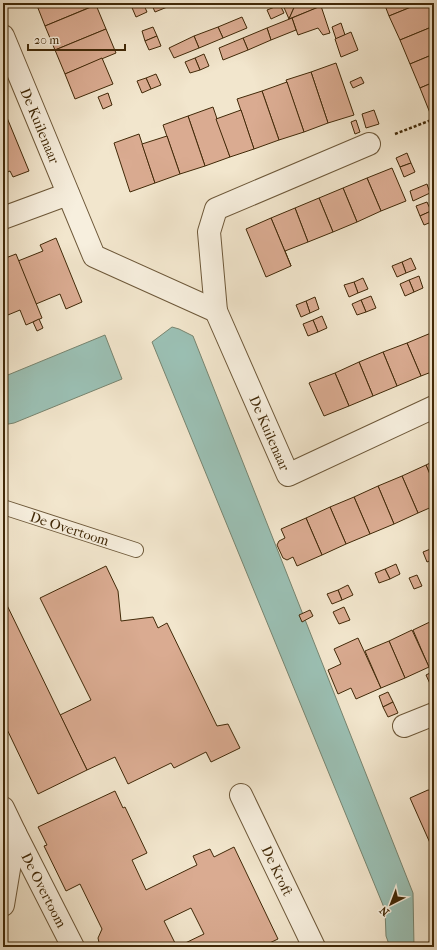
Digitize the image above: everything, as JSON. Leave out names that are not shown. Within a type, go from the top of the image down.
[{"type":"street","name":"De Kuilenaar","points":[[3,36],[94,256],[216,311]]},
{"type":"street","name":"De Kuilenaar","points":[[369,144],[216,209],[209,232],[216,311],[288,475],[434,407]]},
{"type":"street","points":[[3,218],[68,194]]},
{"type":"street","points":[[404,726],[434,714]]},
{"type":"street","name":"De Kroft","points":[[241,795],[314,947]]},
{"type":"street","name":"De Overtoom","points":[[3,808],[73,947]]},
{"type":"street","name":"De Overtoom","points":[[3,905],[15,833]]},
{"type":"lane","name":"De Overtoom","points":[[3,507],[136,550]]},
{"type":"path","points":[[369,144],[434,119]]},
{"type":"water","points":[[172,327],[193,336],[413,893],[414,947],[390,947],[386,936],[385,910],[152,342]]},
{"type":"water","points":[[105,335],[122,379],[14,423],[3,425],[3,377]]},
{"type":"building","points":[[36,3],[91,3],[93,6],[45,26]]},
{"type":"building","points":[[130,3],[143,3],[147,12],[136,17]]},
{"type":"building","points":[[151,3],[177,3],[155,12]]},
{"type":"building","points":[[282,3],[296,3],[289,19]]},
{"type":"building","points":[[296,3],[329,3],[289,19]]},
{"type":"building","points":[[384,3],[421,3],[389,16]]},
{"type":"building","points":[[421,3],[434,3],[434,26],[400,40],[389,16]]},
{"type":"building","points":[[96,5],[106,29],[55,50],[45,26]]},
{"type":"building","points":[[280,5],[284,13],[271,19],[267,10]]},
{"type":"building","points":[[321,6],[330,33],[323,35],[318,28],[298,35],[292,18]]},
{"type":"building","points":[[242,17],[247,28],[223,38],[218,27]]},
{"type":"building","points":[[292,18],[296,30],[271,40],[267,28]]},
{"type":"building","points":[[341,23],[345,35],[336,39],[332,27]]},
{"type":"building","points":[[434,26],[434,54],[410,64],[400,40]]},
{"type":"building","points":[[153,27],[157,36],[145,41],[142,31]]},
{"type":"building","points":[[218,27],[223,38],[199,48],[194,36]]},
{"type":"building","points":[[267,28],[271,40],[248,50],[243,38]]},
{"type":"building","points":[[106,29],[116,53],[65,74],[55,50]]},
{"type":"building","points":[[351,32],[358,50],[341,57],[335,39]]},
{"type":"building","points":[[157,36],[161,46],[149,50],[145,41]]},
{"type":"building","points":[[194,36],[199,48],[174,58],[169,48]]},
{"type":"building","points":[[243,38],[248,50],[223,60],[219,48]]},
{"type":"building","points":[[204,54],[209,66],[200,70],[195,58]]},
{"type":"building","points":[[434,54],[434,82],[420,88],[410,64]]},
{"type":"building","points":[[102,58],[113,84],[75,99],[65,74]]},
{"type":"building","points":[[195,58],[200,70],[190,73],[185,62]]},
{"type":"building","points":[[336,63],[354,115],[328,123],[311,72]]},
{"type":"building","points":[[311,72],[328,123],[304,132],[286,80]]},
{"type":"building","points":[[156,74],[161,85],[151,89],[146,78]]},
{"type":"building","points":[[361,77],[364,83],[353,88],[350,82]]},
{"type":"building","points":[[146,78],[151,89],[142,93],[137,81]]},
{"type":"building","points":[[287,82],[304,132],[279,140],[262,91]]},
{"type":"building","points":[[434,82],[434,112],[430,113],[420,88]]},
{"type":"building","points":[[262,91],[279,140],[254,149],[237,99]]},
{"type":"building","points":[[108,93],[112,105],[103,109],[98,97]]},
{"type":"building","points":[[213,107],[230,157],[205,166],[188,116]]},
{"type":"building","points":[[3,108],[29,171],[13,177],[10,171],[3,174]]},
{"type":"building","points":[[241,110],[254,149],[230,157],[216,119]]},
{"type":"building","points":[[374,110],[379,124],[366,128],[362,114]]},
{"type":"building","points":[[188,116],[205,166],[180,174],[163,125]]},
{"type":"building","points":[[356,120],[360,132],[355,134],[351,122]]},
{"type":"building","points":[[139,134],[155,183],[130,192],[114,143]]},
{"type":"building","points":[[167,136],[180,174],[155,183],[142,144]]},
{"type":"building","points":[[407,153],[411,163],[400,167],[396,158]]},
{"type":"building","points":[[411,163],[415,172],[404,177],[400,167]]},
{"type":"building","points":[[392,168],[406,201],[381,211],[367,178]]},
{"type":"building","points":[[367,178],[381,211],[357,222],[343,188]]},
{"type":"building","points":[[427,184],[430,193],[413,201],[410,191]]},
{"type":"building","points":[[343,188],[357,222],[333,232],[319,198]]},
{"type":"building","points":[[319,198],[333,232],[308,242],[295,208]]},
{"type":"building","points":[[427,202],[431,211],[420,216],[416,206]]},
{"type":"building","points":[[295,208],[308,242],[285,251],[291,266],[271,218]]},
{"type":"building","points":[[431,211],[434,221],[424,225],[420,216]]},
{"type":"building","points":[[271,218],[291,266],[266,277],[246,229]]},
{"type":"building","points":[[56,238],[82,302],[66,309],[60,294],[36,304],[18,261],[43,251],[40,245]]},
{"type":"building","points":[[16,254],[42,318],[26,325],[20,310],[3,317],[3,259]]},
{"type":"building","points":[[411,258],[416,269],[406,273],[402,262]]},
{"type":"building","points":[[402,262],[406,273],[397,277],[392,266]]},
{"type":"building","points":[[419,276],[423,288],[414,292],[409,280]]},
{"type":"building","points":[[363,278],[368,289],[358,293],[354,282]]},
{"type":"building","points":[[409,280],[414,292],[405,296],[400,284]]},
{"type":"building","points":[[354,282],[358,293],[349,297],[344,285]]},
{"type":"building","points":[[371,296],[376,308],[366,312],[361,300]]},
{"type":"building","points":[[315,297],[319,309],[310,313],[306,301]]},
{"type":"building","points":[[361,300],[366,312],[357,315],[352,304]]},
{"type":"building","points":[[306,301],[310,313],[301,317],[296,305]]},
{"type":"building","points":[[322,316],[327,328],[318,332],[313,320]]},
{"type":"building","points":[[39,319],[43,328],[37,331],[33,322]]},
{"type":"building","points":[[313,320],[318,332],[308,336],[303,324]]},
{"type":"building","points":[[431,333],[434,339],[434,371],[421,376],[407,343]]},
{"type":"building","points":[[407,343],[421,376],[397,386],[383,352]]},
{"type":"building","points":[[383,352],[397,386],[373,396],[359,362]]},
{"type":"building","points":[[359,362],[373,396],[349,406],[335,373]]},
{"type":"building","points":[[335,373],[349,406],[324,416],[309,383]]},
{"type":"building","points":[[434,461],[434,484],[426,465]]},
{"type":"building","points":[[426,465],[434,484],[434,506],[418,513],[402,476]]},
{"type":"building","points":[[402,476],[418,513],[394,524],[378,486]]},
{"type":"building","points":[[378,486],[394,524],[370,534],[354,497]]},
{"type":"building","points":[[354,497],[370,534],[346,544],[330,507]]},
{"type":"building","points":[[330,507],[346,544],[322,555],[306,518]]},
{"type":"building","points":[[306,518],[322,555],[297,566],[293,557],[287,560],[283,558],[277,545],[279,541],[285,538],[281,529]]},
{"type":"building","points":[[433,548],[434,559],[427,562],[423,552]]},
{"type":"building","points":[[396,564],[400,574],[390,579],[385,569]]},
{"type":"building","points":[[106,566],[118,591],[121,621],[153,617],[158,628],[167,623],[217,726],[228,724],[240,748],[211,762],[206,752],[174,768],[171,763],[128,784],[115,757],[87,770],[60,715],[91,700],[40,598]]},
{"type":"building","points":[[385,569],[390,579],[379,583],[375,573]]},
{"type":"building","points":[[417,575],[422,586],[414,589],[409,578]]},
{"type":"building","points":[[348,585],[353,595],[342,600],[338,590]]},
{"type":"building","points":[[338,590],[342,600],[332,604],[327,594]]},
{"type":"building","points":[[3,597],[87,770],[38,794],[3,721]]},
{"type":"building","points":[[344,607],[350,620],[339,624],[333,612]]},
{"type":"building","points":[[310,610],[313,616],[302,622],[299,615]]},
{"type":"building","points":[[434,620],[434,671],[431,672],[413,630]]},
{"type":"building","points":[[412,630],[429,667],[405,678],[389,641]]},
{"type":"building","points":[[358,638],[381,688],[356,699],[351,688],[338,694],[328,670],[341,664],[334,649]]},
{"type":"building","points":[[389,641],[405,678],[381,688],[365,651]]},
{"type":"building","points":[[434,671],[434,684],[431,686],[426,675]]},
{"type":"building","points":[[388,692],[393,702],[383,707],[379,696]]},
{"type":"building","points":[[393,702],[398,713],[388,717],[383,707]]},
{"type":"building","points":[[428,790],[434,791],[434,852],[410,798]]},
{"type":"building","points":[[115,791],[123,808],[125,807],[147,853],[132,860],[146,890],[197,865],[193,856],[210,849],[214,857],[234,847],[278,939],[261,947],[180,947],[179,946],[204,934],[191,908],[164,921],[177,947],[100,947],[98,938],[102,929],[80,884],[66,891],[44,846],[47,845],[38,827]]},
{"type":"building","points":[[434,935],[434,947],[428,943]]}]
